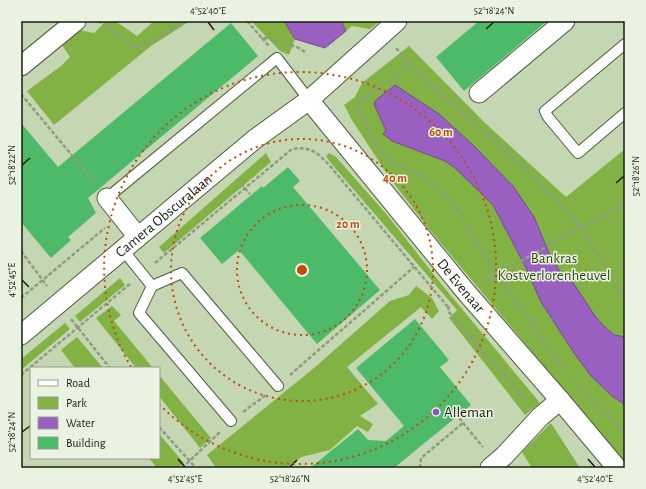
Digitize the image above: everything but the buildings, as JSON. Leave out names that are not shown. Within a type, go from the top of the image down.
[{"type":"street","points":[[21,66],[76,21]]},
{"type":"street","points":[[479,93],[565,21]]},
{"type":"street","name":"Camera Obscuralaan","points":[[21,335],[255,140],[308,100],[390,27]]},
{"type":"street","name":"De Evenaar","points":[[308,100],[434,251],[466,292],[617,468]]},
{"type":"street","points":[[107,198],[138,237]]},
{"type":"street","points":[[493,466],[540,417],[560,400]]},
{"type":"lane","points":[[625,44],[545,111],[548,118],[578,153],[625,113]]},
{"type":"lane","points":[[107,198],[277,58],[308,100]]},
{"type":"lane","points":[[123,250],[152,286]]},
{"type":"lane","points":[[231,421],[138,313],[152,286],[182,273],[278,386]]},
{"type":"path","points":[[98,21],[110,28],[132,47],[151,42],[184,21]]},
{"type":"path","points":[[247,21],[261,37],[291,45],[305,52]]},
{"type":"path","points":[[390,27],[410,64],[525,169],[581,227],[625,298]]},
{"type":"path","points":[[410,64],[393,79],[360,101],[357,108],[386,159],[423,177],[452,200],[496,275],[505,285],[567,375]]},
{"type":"path","points":[[21,94],[107,198]]},
{"type":"path","points":[[31,367],[292,149],[304,147],[318,153],[330,166],[448,307]]},
{"type":"path","points":[[516,263],[581,227],[625,205]]},
{"type":"path","points":[[21,298],[121,215]]},
{"type":"path","points":[[182,468],[231,421],[278,386],[414,266],[434,251]]},
{"type":"path","points":[[21,375],[30,367]]},
{"type":"path","points":[[572,380],[625,432]]},
{"type":"path","points":[[459,418],[493,466]]},
{"type":"path","points":[[420,468],[421,458],[463,423]]},
{"type":"path","points":[[160,428],[196,468]]},
{"type":"green space","points":[[106,21],[115,21],[137,36],[154,21],[190,21],[151,46],[54,125],[27,91],[61,66],[70,57],[62,45],[79,30],[94,33]]},
{"type":"green space","points":[[251,21],[284,21],[295,39],[289,55],[280,51]]},
{"type":"green space","points":[[341,21],[380,21],[370,29],[352,26],[346,31]]},
{"type":"green space","name":"Bankras Kostverlorenheuvel","points":[[409,46],[485,123],[566,197],[625,149],[625,463],[429,229],[389,177],[350,117],[344,105],[355,97],[362,83]]},
{"type":"green space","points":[[266,153],[271,162],[164,253],[159,247]]},
{"type":"green space","points":[[329,153],[336,157],[388,216],[438,280],[540,403],[525,415],[449,318],[457,310],[330,162],[326,156]]},
{"type":"green space","points":[[120,278],[125,285],[80,322],[75,316]]},
{"type":"green space","points":[[416,286],[432,298],[439,311],[432,319],[421,307],[347,367],[378,404],[360,416],[373,424],[368,432],[357,426],[330,450],[301,457],[288,468],[216,468],[207,455],[314,368],[390,301],[409,295]]},
{"type":"green space","points":[[112,306],[121,315],[114,321],[152,367],[135,367],[96,318]]},
{"type":"green space","points":[[65,323],[70,329],[21,370],[21,359]]},
{"type":"green space","points":[[77,337],[102,367],[74,367],[61,350]]},
{"type":"green space","points":[[160,376],[211,438],[200,448],[160,397]]},
{"type":"green space","points":[[551,423],[580,468],[532,468],[522,452]]},
{"type":"green space","points":[[160,435],[184,463],[178,468],[157,468],[150,459],[160,459]]},
{"type":"water","points":[[284,21],[341,21],[346,31],[325,48],[295,39]]},
{"type":"water","points":[[395,85],[439,114],[474,146],[513,186],[534,217],[549,253],[559,270],[570,278],[595,316],[604,326],[614,335],[625,337],[625,405],[612,396],[591,376],[574,353],[541,302],[526,268],[493,205],[455,168],[445,161],[392,141],[383,134],[386,131],[374,104],[376,100]]},
{"type":"place","name":"Alleman","points":[[436,412]]}]
